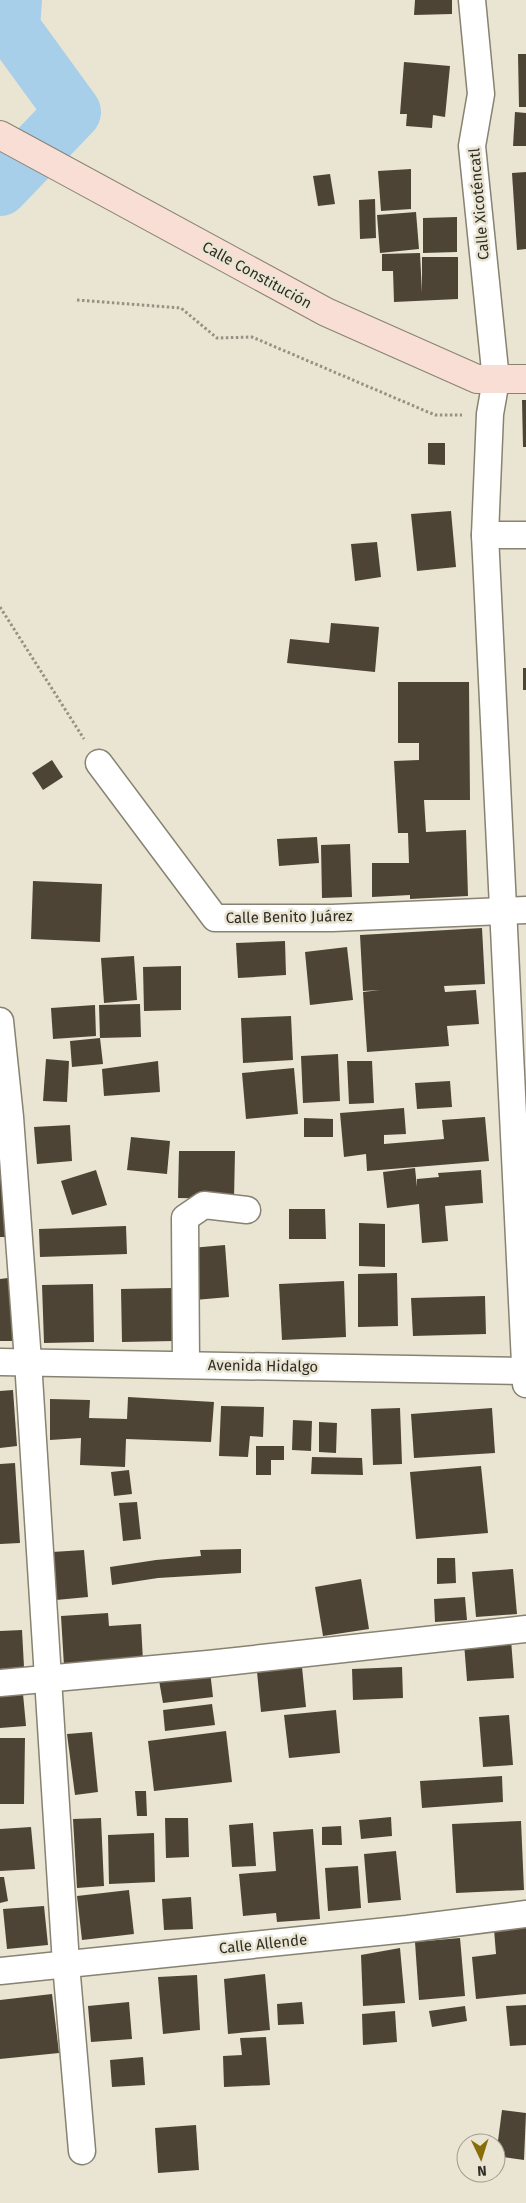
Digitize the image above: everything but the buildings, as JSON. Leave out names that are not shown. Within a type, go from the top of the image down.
[{"type":"street","name":"Calle Xicoténcatl","points":[[472,0],[481,94],[472,146],[496,380],[490,414],[485,535],[515,911],[526,1375]]},
{"type":"street","name":"Calle Constitución","points":[[0,135],[326,312],[476,379],[526,379]]},
{"type":"street","points":[[485,535],[526,535]]},
{"type":"street","name":"Calle Benito Juárez","points":[[100,763],[215,918],[332,918],[515,911]]},
{"type":"street","points":[[0,1021],[10,1117],[28,1361],[66,1964],[82,2152]]},
{"type":"street","points":[[186,1364],[185,1218],[204,1206],[247,1210]]},
{"type":"street","name":"Avenida Hidalgo","points":[[0,1362],[186,1364],[526,1375]]},
{"type":"street","points":[[0,1683],[48,1680],[526,1629]]},
{"type":"street","name":"Calle Allende","points":[[0,1971],[407,1929],[526,1914]]},
{"type":"path","points":[[77,300],[181,308],[217,338],[252,337],[435,415],[490,414]]},
{"type":"path","points":[[0,607],[100,763]]},
{"type":"waterway","points":[[0,188],[73,112],[12,28],[14,0]]}]
